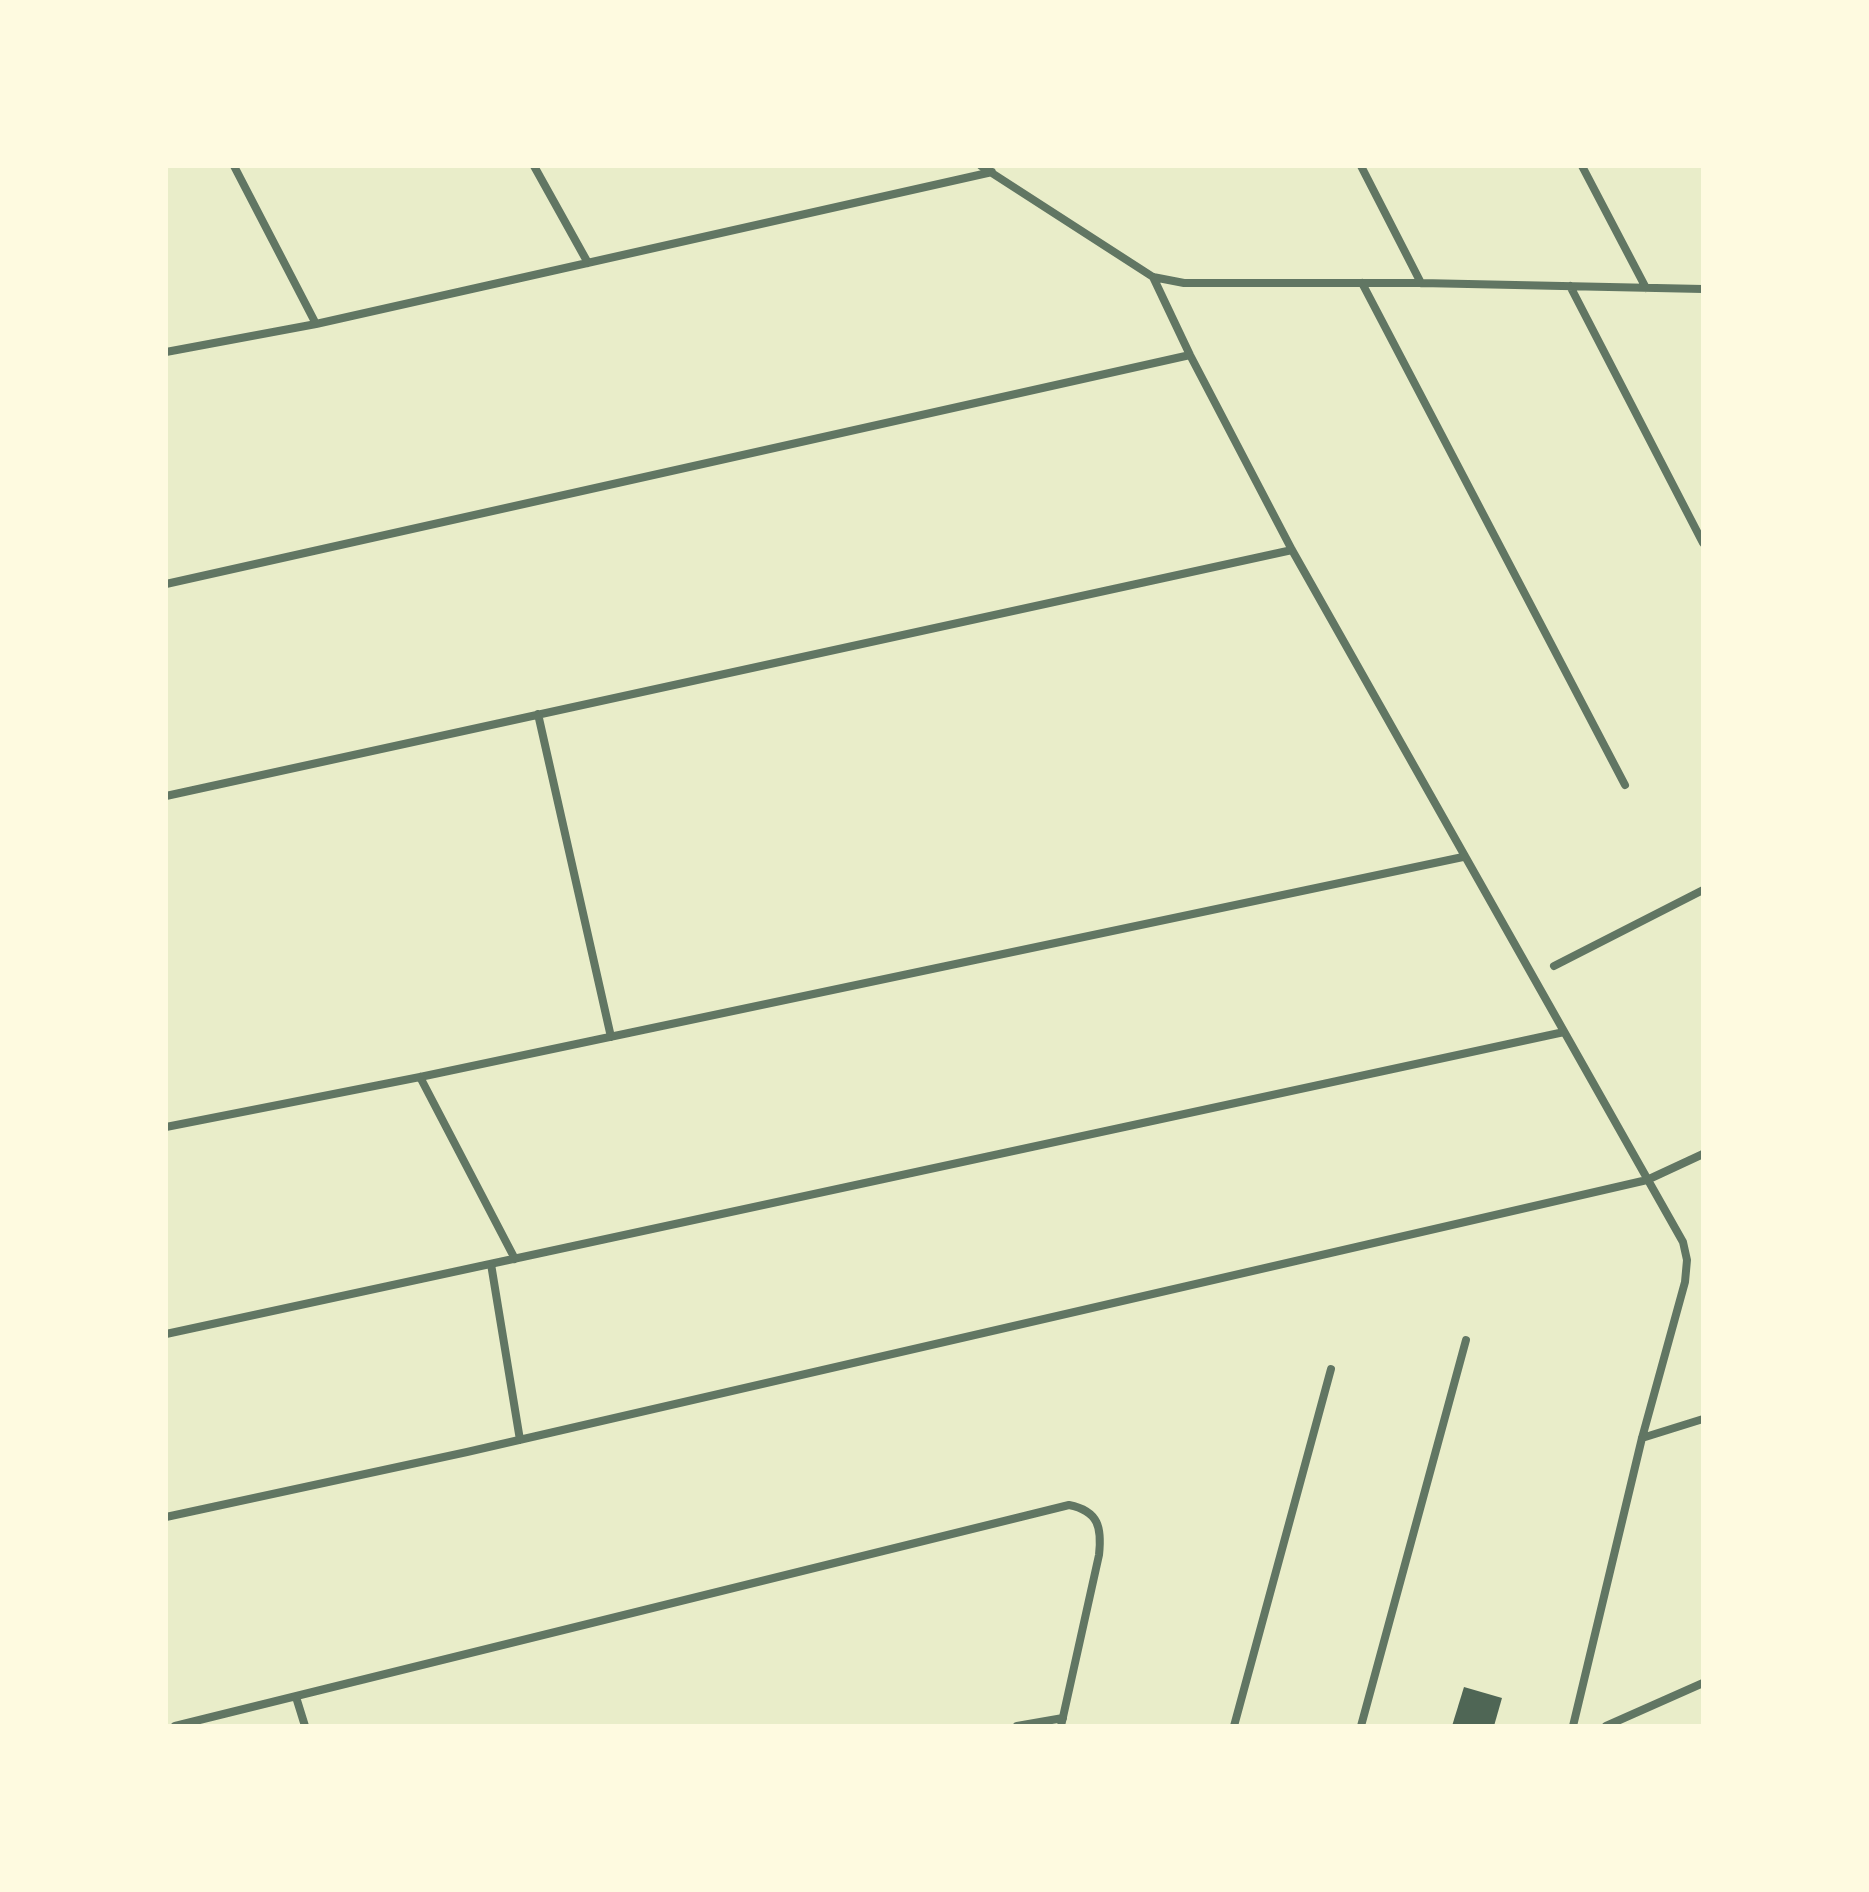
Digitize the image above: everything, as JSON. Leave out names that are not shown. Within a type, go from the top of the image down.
[{"type":"street","points":[[234,166],[316,324]]},
{"type":"street","points":[[534,166],[588,263]]},
{"type":"street","points":[[981,166],[1153,277],[1184,283],[1421,283],[1703,289]]},
{"type":"street","points":[[1361,166],[1421,283]]},
{"type":"street","points":[[1582,166],[1646,288]]},
{"type":"street","points":[[166,352],[316,324],[992,172]]},
{"type":"street","points":[[1153,277],[1190,355],[1292,550],[1683,1242],[1687,1260],[1685,1282],[1642,1438],[1573,1726]]},
{"type":"street","points":[[1362,283],[1625,785]]},
{"type":"street","points":[[1570,286],[1703,543]]},
{"type":"street","points":[[166,584],[1190,355]]},
{"type":"street","points":[[166,796],[1292,550]]},
{"type":"street","points":[[538,714],[611,1037]]},
{"type":"street","points":[[166,1127],[420,1077],[1463,857]]},
{"type":"street","points":[[1554,966],[1703,890]]},
{"type":"street","points":[[166,1334],[1564,1032]]},
{"type":"street","points":[[420,1077],[515,1259]]},
{"type":"street","points":[[166,1517],[520,1440],[1647,1180],[1703,1154]]},
{"type":"street","points":[[491,1264],[520,1440]]},
{"type":"street","points":[[1361,1726],[1466,1340]]},
{"type":"street","points":[[1234,1726],[1331,1369]]},
{"type":"street","points":[[1642,1438],[1703,1419]]},
{"type":"street","points":[[175,1726],[1069,1505],[1087,1511],[1101,1534],[1062,1722],[1017,1726]]},
{"type":"street","points":[[1606,1726],[1703,1683]]},
{"type":"street","points":[[296,1697],[305,1726]]},
{"type":"building","points":[[1464,1687],[1502,1698],[1494,1726],[1452,1726]]}]
